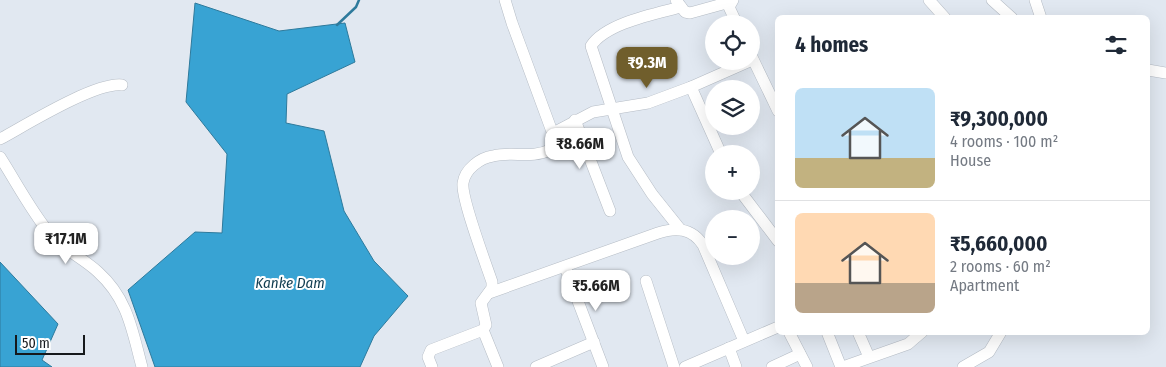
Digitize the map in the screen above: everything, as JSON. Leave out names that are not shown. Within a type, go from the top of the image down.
[{"type":"street","points":[[432,367],[428,357],[431,350],[483,330],[486,325],[482,303],[489,293],[492,282],[463,193],[465,176],[482,160],[494,156],[533,156],[550,150],[553,144],[553,132],[505,0]]},
{"type":"street","points":[[929,0],[942,15]]},
{"type":"street","points":[[992,0],[1009,15]]},
{"type":"street","points":[[1035,0],[1040,15]]},
{"type":"street","points":[[732,1],[690,14],[679,4],[631,21],[594,42],[591,52],[628,157],[652,194],[680,229],[697,237],[744,341]]},
{"type":"street","points":[[732,1],[729,7],[733,15]]},
{"type":"street","points":[[553,132],[592,112],[648,102],[691,88],[729,70]]},
{"type":"street","points":[[758,70],[775,105]]},
{"type":"street","points":[[1150,70],[1166,72]]},
{"type":"street","points":[[0,139],[90,92],[113,84],[122,85]]},
{"type":"street","points":[[691,88],[717,145]]},
{"type":"street","points":[[575,120],[610,211]]},
{"type":"street","points":[[0,157],[50,233],[64,248],[97,271],[118,294],[126,308],[142,367]]},
{"type":"street","points":[[747,200],[775,237]]},
{"type":"street","points":[[489,293],[658,233],[680,229]]},
{"type":"street","points":[[565,267],[603,367]]},
{"type":"street","points":[[646,281],[674,367]]},
{"type":"street","points":[[684,367],[775,328]]},
{"type":"street","points":[[483,330],[498,367]]},
{"type":"street","points":[[790,335],[807,367]]},
{"type":"street","points":[[828,335],[842,367],[908,344],[918,335]]},
{"type":"street","points":[[859,335],[869,357]]},
{"type":"street","points":[[963,367],[989,352],[999,335]]},
{"type":"street","points":[[536,367],[594,342]]},
{"type":"street","points":[[729,348],[736,367]]},
{"type":"street","points":[[772,367],[800,354]]},
{"type":"water","name":"Kanke Dam","points":[[195,3],[279,31],[345,23],[355,62],[287,94],[286,123],[324,131],[344,211],[374,261],[408,296],[374,336],[360,367],[155,367],[128,290],[195,232],[222,233],[227,154],[186,102]]},
{"type":"water","points":[[0,262],[58,324],[42,360],[52,367],[0,367]]},
{"type":"waterway","points":[[337,25],[356,7],[359,0]]}]
